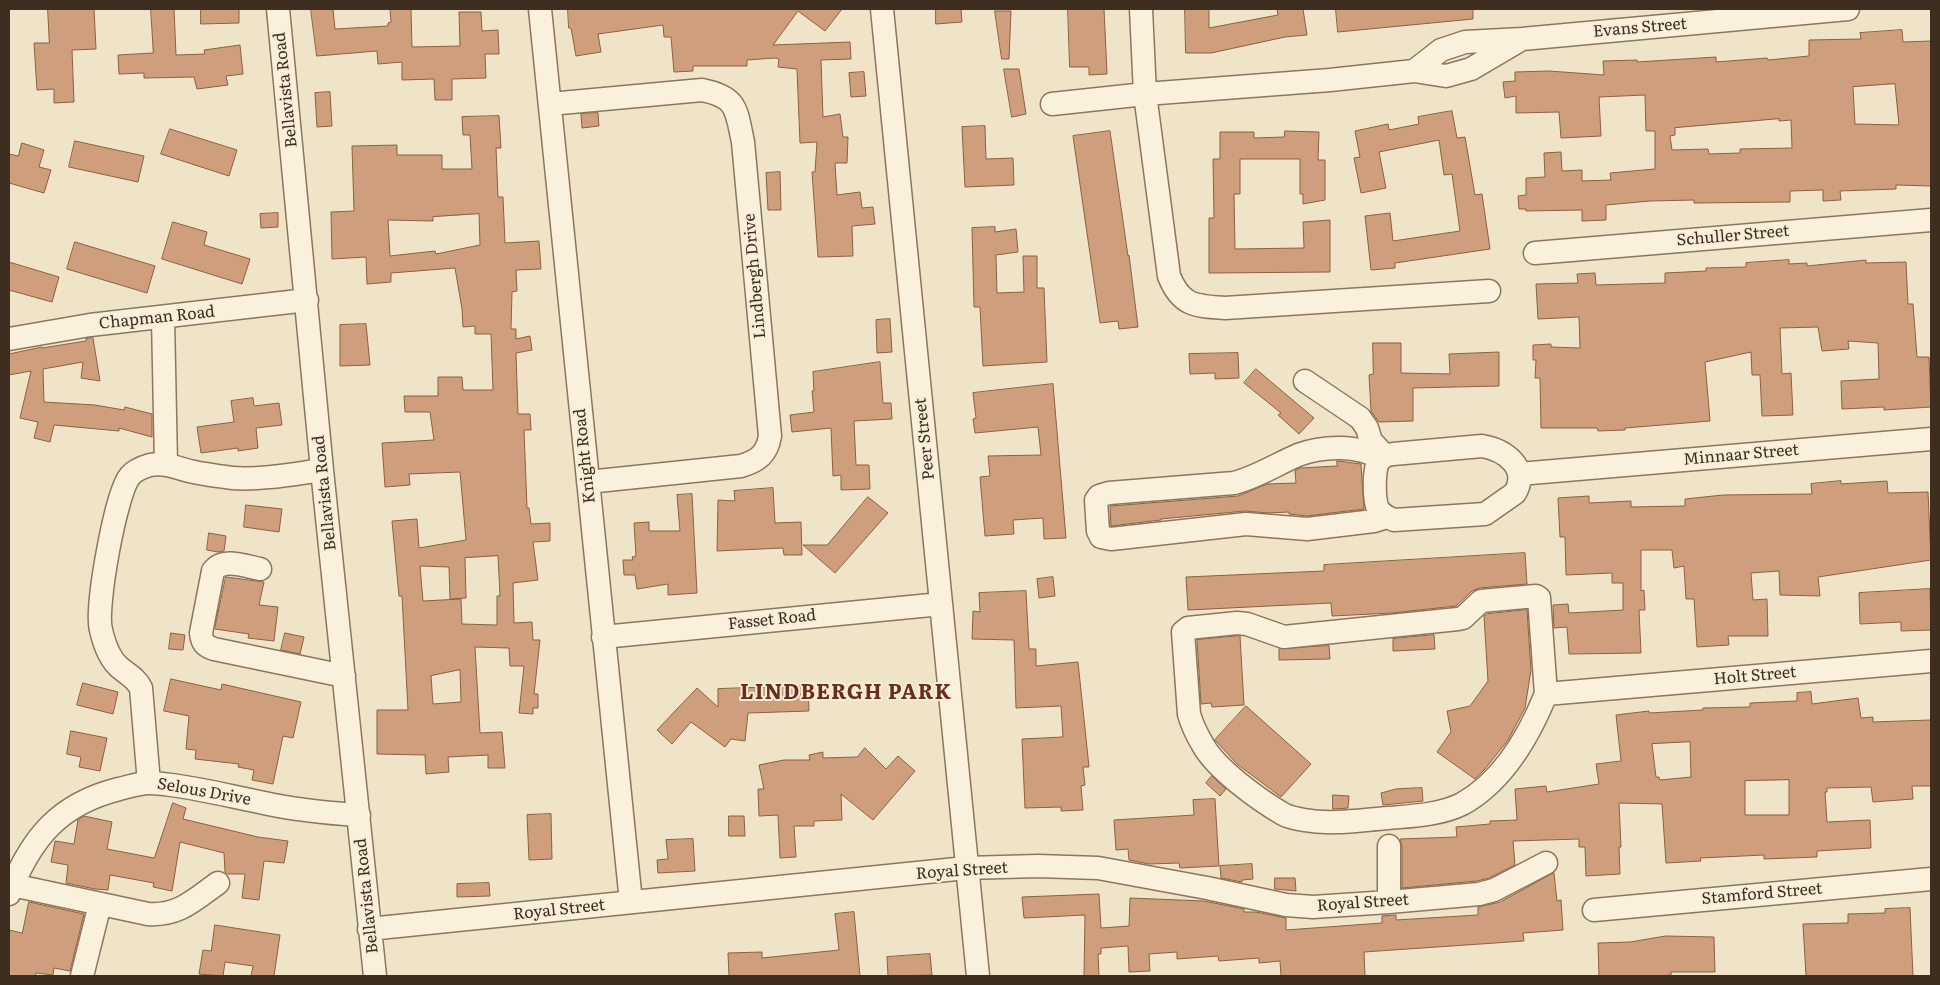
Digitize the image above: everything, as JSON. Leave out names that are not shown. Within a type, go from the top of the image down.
[{"type":"street","name":"Bellavista Road","points":[[278,9],[322,470],[359,815],[374,976]]},
{"type":"street","name":"Knight Road","points":[[540,9],[631,902]]},
{"type":"street","name":"Peer Street","points":[[882,9],[978,976]]},
{"type":"street","points":[[1141,9],[1145,94],[1169,276],[1180,296],[1188,303],[1202,307],[1225,308],[1489,292]]},
{"type":"street","name":"Evans Street","points":[[1145,94],[1330,80],[1414,71],[1446,76],[1471,69],[1522,39],[1848,9]]},
{"type":"street","name":"Lindbergh Drive","points":[[550,104],[702,90],[719,93],[730,101],[737,115],[743,142],[770,436],[768,447],[754,462],[741,466],[588,482]]},
{"type":"street","points":[[1052,104],[1145,94]]},
{"type":"street","name":"Schuller Street","points":[[1535,253],[1931,220]]},
{"type":"street","name":"Chapman Road","points":[[9,339],[90,325],[307,300]]},
{"type":"street","points":[[163,318],[166,464]]},
{"type":"street","points":[[1305,381],[1360,418],[1367,428],[1371,441],[1383,457]]},
{"type":"street","name":"Minnaar Street","points":[[1519,474],[1931,439]]},
{"type":"street","points":[[1383,457],[1376,468],[1376,502],[1378,508],[1387,517],[1394,520],[1485,514],[1515,494],[1518,489],[1519,474],[1517,467],[1508,457],[1491,448],[1482,446],[1392,454],[1383,457],[1359,449],[1328,449],[1299,455],[1246,480],[1234,483],[1109,493],[1099,496],[1096,500],[1098,531],[1101,537],[1111,539],[1246,524],[1308,529],[1374,521],[1387,517]]},
{"type":"street","points":[[150,783],[141,688],[134,678],[111,658],[100,630],[99,612],[103,574],[121,499],[129,477],[136,470],[144,467],[166,464],[196,473],[235,478],[261,478],[322,470]]},
{"type":"street","points":[[260,569],[226,563],[217,565],[213,571],[201,633],[206,647],[344,676]]},
{"type":"street","points":[[1536,596],[1539,598],[1546,694],[1505,767],[1484,788],[1463,803],[1446,811],[1396,817],[1334,822],[1304,820],[1284,815],[1247,789],[1225,771],[1203,747],[1189,714],[1183,632],[1188,628],[1237,623],[1247,624],[1284,637],[1458,619],[1463,618],[1481,601],[1536,596]]},
{"type":"street","name":"Fasset Road","points":[[603,637],[941,604]]},
{"type":"street","name":"Holt Street","points":[[1546,694],[1931,661]]},
{"type":"street","name":"Selous Drive","points":[[10,890],[21,864],[30,849],[53,822],[74,806],[99,795],[150,783],[188,787],[267,804],[359,815]]},
{"type":"street","points":[[1388,846],[1389,902]]},
{"type":"street","name":"Royal Street","points":[[369,929],[966,868],[1038,866],[1098,868],[1286,905],[1313,907],[1479,894],[1494,890],[1546,863]]},
{"type":"street","name":"Stamford Street","points":[[1594,910],[1931,879]]},
{"type":"street","points":[[10,890],[162,915],[173,913],[184,907],[218,883]]},
{"type":"street","points":[[82,976],[100,904]]},
{"type":"building","points":[[48,9],[94,9],[96,49],[72,50],[74,102],[54,103],[54,89],[37,90],[34,43],[49,43]]},
{"type":"building","points":[[151,9],[174,9],[176,55],[205,54],[204,50],[240,45],[243,74],[226,76],[228,85],[197,89],[194,77],[144,78],[144,73],[119,74],[118,55],[153,53]]},
{"type":"building","points":[[201,9],[239,9],[239,23],[201,24]]},
{"type":"building","points":[[311,9],[333,9],[335,29],[388,26],[388,23],[391,22],[390,9],[411,9],[412,47],[460,46],[459,12],[481,12],[482,31],[498,30],[499,54],[485,54],[486,78],[452,79],[452,100],[435,100],[434,79],[402,80],[402,62],[378,64],[377,51],[317,56]]},
{"type":"building","points":[[568,9],[842,9],[825,31],[798,11],[773,45],[850,42],[851,59],[821,60],[823,117],[840,114],[843,137],[848,137],[847,163],[835,163],[837,195],[860,192],[862,208],[873,207],[875,224],[852,226],[853,256],[818,257],[812,172],[815,172],[817,142],[800,143],[797,69],[778,67],[779,59],[775,58],[747,60],[747,66],[693,66],[693,71],[674,72],[671,37],[664,37],[663,25],[598,34],[601,52],[576,56],[571,28],[569,28]]},
{"type":"building","points":[[936,9],[961,9],[962,22],[936,24]]},
{"type":"building","points":[[1068,9],[1104,9],[1107,74],[1089,75],[1089,67],[1070,67]]},
{"type":"building","points":[[1185,9],[1209,9],[1209,28],[1278,15],[1277,9],[1303,9],[1307,35],[1285,37],[1211,53],[1186,53]]},
{"type":"building","points":[[1336,9],[1473,9],[1473,19],[1338,32]]},
{"type":"building","points":[[995,11],[1011,11],[1009,59],[1002,59]]},
{"type":"building","points":[[1902,30],[1903,42],[1931,41],[1931,186],[1896,185],[1896,189],[1840,191],[1841,200],[1823,201],[1823,190],[1790,191],[1790,202],[1694,203],[1694,200],[1606,205],[1606,220],[1582,221],[1582,210],[1526,211],[1526,209],[1519,209],[1518,196],[1526,195],[1526,178],[1545,177],[1544,153],[1561,152],[1562,171],[1582,170],[1582,181],[1611,180],[1610,173],[1655,169],[1655,131],[1646,131],[1645,95],[1599,97],[1601,136],[1561,138],[1559,112],[1516,113],[1516,96],[1505,98],[1503,82],[1515,81],[1515,72],[1549,71],[1604,75],[1603,61],[1637,60],[1637,62],[1716,57],[1716,62],[1809,56],[1809,40],[1861,39],[1860,33]],"holes":[[[1895,84],[1899,125],[1855,124],[1853,87]],[[1779,119],[1779,121],[1791,120],[1792,148],[1740,149],[1740,153],[1709,154],[1708,149],[1672,150],[1670,136],[1675,135],[1675,128]]]},
{"type":"building","points":[[1004,69],[1019,69],[1026,114],[1012,117]]},
{"type":"building","points":[[864,72],[866,96],[851,97],[849,73]]},
{"type":"building","points":[[330,92],[332,126],[317,127],[315,93]]},
{"type":"building","points":[[1452,111],[1457,138],[1465,137],[1475,195],[1482,194],[1490,249],[1395,263],[1395,268],[1371,270],[1365,216],[1390,213],[1393,241],[1460,231],[1452,174],[1444,175],[1439,140],[1379,152],[1386,188],[1361,193],[1354,158],[1360,157],[1355,131],[1388,124],[1389,130],[1419,124],[1418,117]]},
{"type":"building","points":[[598,113],[599,126],[582,128],[581,114]]},
{"type":"building","points":[[499,116],[501,148],[496,148],[498,197],[503,197],[505,243],[539,241],[541,269],[516,270],[517,291],[512,292],[511,329],[516,329],[516,339],[530,336],[532,350],[516,353],[518,414],[530,414],[531,430],[524,430],[527,508],[529,508],[531,524],[550,523],[550,541],[533,542],[538,580],[513,583],[514,623],[532,622],[533,640],[540,640],[534,694],[538,694],[538,708],[533,708],[533,714],[519,713],[524,666],[510,666],[509,648],[475,647],[480,733],[502,732],[505,768],[488,768],[488,755],[448,757],[449,772],[426,774],[425,755],[377,754],[377,710],[408,710],[402,596],[399,596],[392,521],[417,519],[419,548],[466,540],[460,472],[409,474],[410,485],[385,487],[382,443],[434,440],[430,412],[405,412],[404,396],[438,396],[438,377],[462,377],[463,390],[493,390],[491,334],[475,334],[475,326],[463,327],[455,268],[391,273],[391,282],[367,284],[366,257],[332,259],[331,212],[354,211],[352,146],[397,145],[397,155],[442,155],[442,169],[472,169],[470,135],[463,135],[462,117]],"holes":[[[479,214],[480,245],[436,254],[435,251],[390,256],[388,220],[433,221],[433,217]],[[498,556],[500,596],[497,596],[497,625],[462,624],[461,599],[423,601],[420,566],[449,567],[450,599],[466,598],[465,558]],[[460,670],[461,702],[433,704],[431,676]]]},
{"type":"building","points":[[985,126],[986,159],[1013,158],[1014,185],[965,187],[962,127]]},
{"type":"building","points":[[170,129],[237,150],[229,176],[161,154]]},
{"type":"building","points":[[1110,131],[1138,327],[1119,329],[1118,321],[1100,323],[1073,136]]},
{"type":"building","points":[[1285,131],[1319,132],[1318,160],[1325,160],[1325,200],[1303,204],[1303,194],[1300,194],[1300,159],[1240,159],[1240,194],[1234,194],[1235,249],[1304,248],[1303,222],[1330,220],[1330,272],[1209,273],[1209,218],[1214,218],[1213,159],[1220,159],[1220,132],[1254,132],[1254,138],[1284,137]]},
{"type":"building","points":[[75,141],[144,156],[138,182],[69,167]]},
{"type":"building","points":[[22,143],[44,150],[39,167],[51,170],[44,193],[9,183],[9,154],[18,156]]},
{"type":"building","points":[[780,172],[781,210],[768,210],[766,173]]},
{"type":"building","points":[[278,213],[278,227],[261,228],[260,214]]},
{"type":"building","points":[[173,222],[207,232],[204,245],[250,259],[242,284],[162,259]]},
{"type":"building","points":[[995,227],[995,232],[1016,229],[1018,252],[996,255],[997,293],[1024,292],[1023,256],[1037,256],[1037,288],[1044,288],[1047,362],[983,366],[980,307],[974,307],[972,228]]},
{"type":"building","points":[[75,242],[155,266],[147,293],[67,269]]},
{"type":"building","points":[[1789,260],[1789,264],[1807,263],[1807,266],[1866,260],[1866,263],[1906,262],[1908,304],[1913,304],[1917,357],[1929,357],[1931,407],[1884,410],[1884,407],[1842,409],[1841,381],[1879,379],[1878,343],[1848,341],[1849,349],[1822,351],[1818,327],[1780,328],[1782,374],[1791,373],[1793,415],[1762,416],[1760,375],[1752,375],[1751,352],[1705,362],[1710,421],[1625,428],[1625,430],[1598,431],[1597,428],[1541,428],[1540,378],[1535,378],[1536,360],[1533,360],[1533,345],[1551,344],[1551,347],[1580,348],[1579,317],[1538,319],[1536,284],[1578,283],[1577,274],[1595,273],[1596,285],[1665,283],[1665,273],[1706,271],[1706,268],[1746,267],[1746,263]]},
{"type":"building","points":[[9,262],[59,277],[52,302],[9,290]]},
{"type":"building","points":[[890,319],[892,352],[877,353],[876,320]]},
{"type":"building","points":[[366,324],[370,365],[340,366],[340,325]]},
{"type":"building","points":[[93,338],[100,381],[81,378],[83,362],[43,369],[44,402],[95,405],[124,410],[125,407],[152,414],[152,437],[119,428],[119,431],[54,425],[50,442],[34,438],[38,422],[20,418],[31,371],[9,375],[9,354],[86,341],[86,339]]},
{"type":"building","points":[[1373,343],[1401,343],[1401,373],[1450,374],[1449,354],[1499,352],[1499,386],[1413,388],[1413,421],[1379,422],[1371,411],[1369,375],[1373,374]]},
{"type":"building","points":[[1238,353],[1239,378],[1215,379],[1215,373],[1190,374],[1189,354]]},
{"type":"building","points":[[880,362],[883,403],[891,403],[892,419],[854,421],[856,465],[869,465],[870,489],[841,490],[841,475],[833,476],[831,428],[792,432],[790,415],[814,412],[813,372]]},
{"type":"building","points":[[1256,369],[1314,418],[1299,434],[1278,415],[1281,413],[1244,383]]},
{"type":"building","points":[[1053,384],[1066,538],[1044,539],[1043,518],[1013,520],[1014,534],[985,536],[980,477],[990,476],[988,456],[1041,455],[1038,427],[975,433],[973,419],[976,418],[973,393]]},
{"type":"building","points":[[253,398],[254,406],[279,403],[282,425],[256,428],[258,448],[238,451],[238,448],[201,453],[197,427],[234,422],[231,401]]},
{"type":"building","points":[[1337,461],[1361,464],[1364,509],[1307,516],[1289,514],[1289,512],[1245,511],[1111,526],[1111,506],[1238,496],[1267,484],[1296,483],[1295,471],[1300,468],[1337,466]]},
{"type":"building","points":[[1841,481],[1841,484],[1887,481],[1888,493],[1928,492],[1931,560],[1818,577],[1820,596],[1780,595],[1779,571],[1751,573],[1753,600],[1767,599],[1768,636],[1728,636],[1729,645],[1697,647],[1694,599],[1686,599],[1684,566],[1674,568],[1672,550],[1641,550],[1641,591],[1644,590],[1645,610],[1639,610],[1641,653],[1569,654],[1567,627],[1554,628],[1553,605],[1568,604],[1569,613],[1623,610],[1623,583],[1612,583],[1612,573],[1566,575],[1565,537],[1560,537],[1558,498],[1589,496],[1589,503],[1631,501],[1631,507],[1685,506],[1685,499],[1723,495],[1812,494],[1811,484]]},
{"type":"building","points":[[773,488],[775,523],[801,522],[802,555],[784,555],[783,548],[717,551],[718,500],[735,501],[734,491]]},
{"type":"building","points":[[692,494],[697,593],[668,595],[668,584],[637,589],[635,575],[624,575],[623,560],[633,560],[632,557],[636,556],[634,523],[649,522],[649,531],[680,531],[677,495]]},
{"type":"building","points":[[868,497],[888,513],[835,573],[803,545],[827,545]]},
{"type":"building","points":[[246,505],[282,509],[279,532],[244,527]]},
{"type":"building","points":[[209,533],[226,536],[224,551],[207,550]]},
{"type":"building","points":[[1525,553],[1527,584],[1479,588],[1472,591],[1456,606],[1392,613],[1332,616],[1331,603],[1188,610],[1186,577],[1324,571],[1324,565]]},
{"type":"building","points":[[226,577],[264,582],[259,605],[278,607],[274,641],[248,638],[249,634],[215,629]]},
{"type":"building","points":[[1053,577],[1055,596],[1039,598],[1037,579]]},
{"type":"building","points":[[1930,589],[1931,630],[1901,631],[1901,622],[1860,624],[1859,593]]},
{"type":"building","points":[[1026,591],[1029,649],[1036,649],[1036,666],[1078,662],[1089,767],[1083,767],[1085,785],[1081,786],[1083,810],[1061,811],[1061,807],[1025,808],[1022,739],[1063,737],[1061,706],[1016,708],[1014,640],[972,639],[973,611],[980,612],[979,593]]},
{"type":"building","points":[[1527,610],[1531,670],[1525,708],[1508,740],[1475,779],[1437,752],[1451,732],[1447,711],[1470,706],[1488,681],[1484,616],[1487,614]]},
{"type":"building","points":[[171,633],[185,635],[183,650],[169,649]]},
{"type":"building","points":[[285,633],[304,637],[300,654],[281,650]]},
{"type":"building","points":[[1434,635],[1435,649],[1393,651],[1393,639]]},
{"type":"building","points":[[1240,636],[1244,705],[1212,707],[1211,703],[1201,704],[1197,640]]},
{"type":"building","points":[[1329,646],[1330,659],[1279,660],[1279,649]]},
{"type":"building","points":[[171,679],[221,690],[222,684],[301,702],[293,738],[283,736],[273,784],[252,780],[254,770],[238,767],[239,764],[195,759],[196,750],[186,749],[189,716],[164,711]]},
{"type":"building","points":[[83,683],[118,692],[113,714],[77,705]]},
{"type":"building","points":[[808,686],[809,711],[748,713],[745,741],[731,739],[725,747],[691,722],[672,744],[657,730],[697,688],[718,707],[718,689]]},
{"type":"building","points":[[1811,692],[1812,704],[1858,698],[1861,718],[1873,717],[1873,722],[1931,720],[1931,786],[1912,786],[1913,799],[1873,802],[1871,787],[1827,788],[1827,792],[1825,792],[1827,822],[1870,820],[1871,848],[1817,851],[1817,857],[1764,859],[1764,855],[1700,858],[1701,861],[1666,863],[1662,804],[1619,803],[1620,874],[1586,876],[1585,847],[1579,847],[1579,839],[1513,841],[1515,865],[1489,878],[1477,881],[1402,888],[1402,846],[1400,839],[1457,837],[1456,827],[1490,824],[1490,821],[1517,820],[1515,789],[1546,786],[1547,792],[1599,784],[1596,764],[1621,761],[1616,715],[1649,711],[1649,713],[1703,710],[1703,708],[1750,707],[1750,703],[1797,701],[1797,693]],"holes":[[[1690,742],[1691,777],[1660,780],[1659,777],[1656,777],[1652,744]],[[1789,780],[1789,815],[1745,815],[1745,781]]]},
{"type":"building","points":[[1246,706],[1311,764],[1281,797],[1237,764],[1215,740]]},
{"type":"building","points":[[71,731],[107,738],[100,771],[79,767],[81,757],[67,754]]},
{"type":"building","points":[[865,748],[886,769],[898,756],[915,771],[873,820],[841,794],[842,820],[814,821],[814,826],[794,826],[796,857],[780,858],[778,815],[759,816],[758,789],[764,789],[759,765],[784,760],[810,760],[809,755],[823,752],[823,758],[857,757]]},
{"type":"building","points":[[1212,776],[1226,789],[1220,796],[1206,783]]},
{"type":"building","points":[[1422,788],[1423,801],[1383,805],[1381,793],[1396,789]]},
{"type":"building","points":[[1333,795],[1349,796],[1348,808],[1333,809]]},
{"type":"building","points":[[1215,799],[1219,866],[1180,868],[1179,863],[1149,864],[1129,860],[1128,849],[1116,850],[1114,820],[1194,815],[1193,800]]},
{"type":"building","points":[[173,803],[186,808],[183,819],[258,837],[288,841],[284,863],[264,861],[259,900],[242,898],[245,874],[228,874],[225,872],[224,853],[180,842],[172,891],[153,887],[154,883],[110,875],[108,890],[66,883],[68,865],[51,862],[55,841],[74,844],[78,820],[84,816],[112,822],[107,849],[154,858]]},
{"type":"building","points":[[551,814],[552,859],[529,860],[527,815]]},
{"type":"building","points":[[729,816],[744,816],[745,836],[729,836]]},
{"type":"building","points":[[693,839],[695,871],[658,873],[657,860],[668,859],[666,840]]},
{"type":"building","points":[[1252,864],[1253,879],[1242,880],[1242,882],[1221,878],[1220,866]]},
{"type":"building","points":[[1554,873],[1557,901],[1561,900],[1563,930],[1523,933],[1524,941],[1364,952],[1365,976],[1281,976],[1280,961],[1259,963],[1259,958],[1219,961],[1218,956],[1177,959],[1177,952],[1149,954],[1150,971],[1129,972],[1128,946],[1101,948],[1101,954],[1098,954],[1099,976],[1084,976],[1085,915],[1024,918],[1022,897],[1099,894],[1101,928],[1129,926],[1130,898],[1204,901],[1244,909],[1244,912],[1256,912],[1286,918],[1286,930],[1382,923],[1382,916],[1396,915],[1396,920],[1478,915],[1478,907],[1500,902]]},
{"type":"building","points":[[1275,878],[1295,878],[1296,891],[1275,889]]},
{"type":"building","points":[[489,883],[490,896],[457,897],[457,884]]},
{"type":"building","points":[[29,902],[84,914],[70,971],[54,968],[53,975],[36,973],[35,976],[9,976],[9,930],[22,933]]},
{"type":"building","points":[[1910,908],[1913,976],[1806,976],[1803,924],[1848,923],[1848,914],[1885,913],[1885,909]]},
{"type":"building","points":[[854,912],[860,976],[729,976],[728,953],[762,952],[762,958],[839,950],[835,914]]},
{"type":"building","points":[[215,925],[280,935],[274,976],[251,976],[253,966],[225,962],[223,976],[199,974],[203,950],[211,951]]},
{"type":"building","points":[[1666,936],[1714,937],[1715,972],[1671,972],[1671,975],[1660,976],[1599,976],[1598,943],[1630,942]]},
{"type":"building","points":[[930,954],[932,975],[888,976],[887,957]]},
{"type":"district","name":"LINDBERGH PARK","points":[[846,693]]}]
